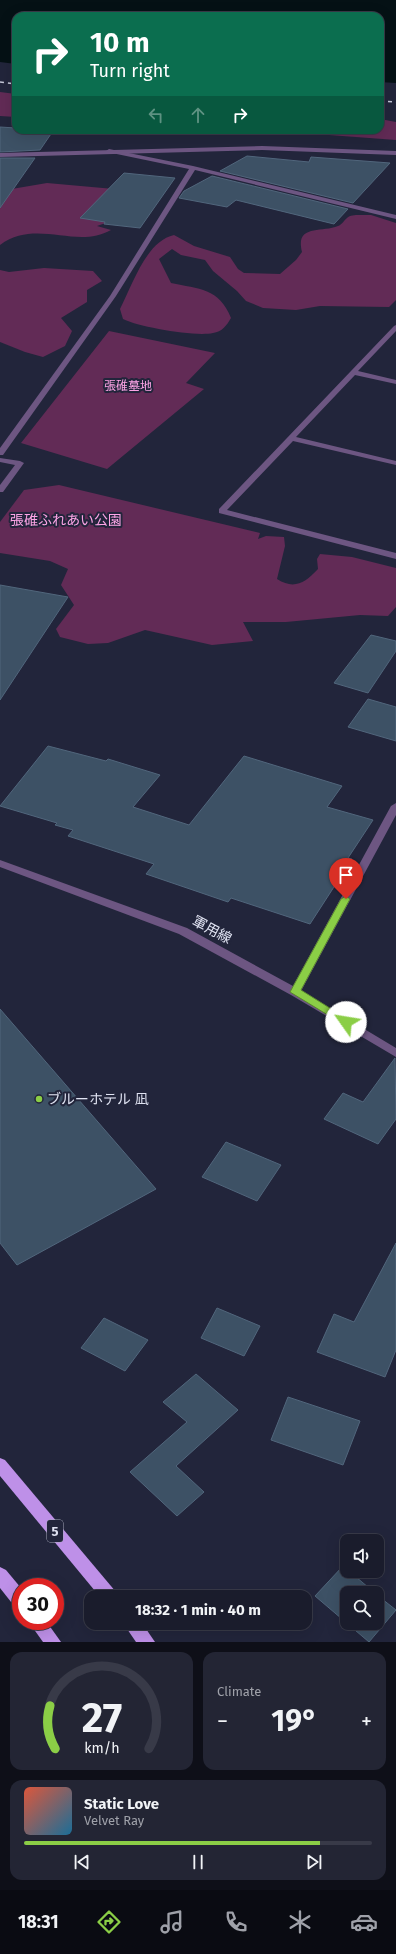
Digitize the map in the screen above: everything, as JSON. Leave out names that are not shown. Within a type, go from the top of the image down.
[{"type":"highway","name":"5","points":[[0,1464],[104,1590]]},
{"type":"highway","points":[[0,1575],[12,1590]]},
{"type":"highway","points":[[43,1630],[53,1642]]},
{"type":"highway","points":[[138,1630],[147,1642]]},
{"type":"street","points":[[0,155],[262,148],[396,153]]},
{"type":"street","points":[[110,151],[194,168],[396,217]]},
{"type":"street","points":[[0,453],[113,296],[194,168]]},
{"type":"street","points":[[396,327],[222,511],[396,556]]},
{"type":"street","points":[[353,372],[396,382]]},
{"type":"street","points":[[290,438],[396,463]]},
{"type":"street","points":[[0,460],[20,463],[0,490]]},
{"type":"street","points":[[296,992],[396,806]]},
{"type":"street","name":"軍用線","points":[[0,863],[184,931],[296,992],[396,1053]]},
{"type":"green space","points":[[0,92],[12,94],[12,117],[0,116]]},
{"type":"green space","points":[[384,120],[396,122],[396,140],[316,134],[384,134]]},
{"type":"green space","points":[[47,183],[114,189],[137,212],[97,226],[111,230],[98,235],[84,237],[28,234],[14,237],[0,245],[0,191]]},
{"type":"green space","points":[[371,215],[396,223],[396,300],[389,307],[320,306],[296,310],[263,308],[246,301],[237,291],[213,271],[205,260],[181,255],[172,249],[159,259],[171,283],[199,289],[214,295],[226,308],[231,318],[228,323],[222,330],[216,332],[194,334],[154,328],[123,319],[120,309],[135,277],[148,255],[155,246],[164,239],[174,235],[194,246],[230,257],[238,269],[244,273],[280,274],[296,260],[302,252],[302,237],[306,233],[341,225],[350,216]]},
{"type":"green space","points":[[44,268],[93,271],[102,281],[87,290],[87,302],[61,318],[72,331],[65,346],[43,357],[25,352],[0,342],[0,270],[9,272]]},
{"type":"green space","name":"張碓墓地","points":[[109,331],[215,353],[186,383],[204,389],[107,469],[21,443]]},
{"type":"green space","name":"張碓ふれあい公園","points":[[59,485],[260,533],[258,539],[266,536],[284,537],[285,546],[277,579],[289,584],[304,581],[313,574],[318,569],[317,559],[320,554],[352,557],[396,568],[396,607],[388,616],[360,615],[286,622],[243,622],[253,641],[212,645],[145,630],[108,643],[88,644],[60,637],[56,629],[74,605],[61,585],[68,569],[50,561],[0,553],[0,522],[24,490]]},
{"type":"shaded area","points":[[0,0],[396,0],[396,83],[384,82],[384,12],[12,12],[12,64],[0,62]]},
{"type":"building","points":[[0,127],[12,128],[12,134],[51,134],[40,150],[0,152]]},
{"type":"building","points":[[247,156],[309,162],[311,157],[390,163],[353,203],[220,171]]},
{"type":"building","points":[[0,158],[35,158],[0,208]]},
{"type":"building","points":[[124,173],[175,178],[140,228],[104,224],[105,222],[80,218]]},
{"type":"building","points":[[212,176],[348,209],[334,224],[236,200],[227,207],[179,198],[184,191]]},
{"type":"building","points":[[0,585],[68,597],[0,700]]},
{"type":"building","points":[[371,635],[396,641],[396,651],[368,693],[334,683]]},
{"type":"building","points":[[368,699],[396,707],[396,741],[348,727]]},
{"type":"building","points":[[48,746],[106,761],[108,759],[160,775],[133,807],[189,825],[244,756],[342,786],[327,807],[373,820],[348,858],[352,859],[310,924],[231,898],[228,902],[146,874],[154,864],[68,836],[73,830],[55,825],[57,823],[0,806]]},
{"type":"building","name":"ブルーホテル 凪","points":[[0,1009],[156,1189],[17,1265],[0,1243]]},
{"type":"building","points":[[395,1058],[396,1119],[378,1144],[324,1119],[343,1093],[363,1102]]},
{"type":"building","points":[[226,1142],[281,1165],[257,1201],[202,1177]]},
{"type":"building","points":[[396,1243],[396,1350],[385,1377],[317,1352],[334,1314],[354,1322]]},
{"type":"building","points":[[217,1308],[260,1326],[244,1356],[201,1338]]},
{"type":"building","points":[[104,1318],[148,1340],[125,1371],[81,1348]]},
{"type":"building","points":[[196,1374],[238,1410],[176,1466],[204,1492],[177,1516],[130,1472],[187,1422],[163,1402]]},
{"type":"building","points":[[288,1397],[360,1421],[343,1465],[271,1440]]},
{"type":"building","points":[[340,1569],[340,1578],[357,1578],[367,1586],[340,1586],[340,1617],[315,1596]]},
{"type":"building","points":[[384,1601],[396,1610],[384,1624]]},
{"type":"building","points":[[355,1630],[379,1630],[369,1642]]},
{"type":"railway","points":[[0,82],[12,84]]},
{"type":"railway","points":[[384,101],[396,102]]},
{"type":"place","name":"ブルーホテル 凪","points":[[39,1099]]},
{"type":"route","points":[[346,899],[296,992],[346,1022]]}]
